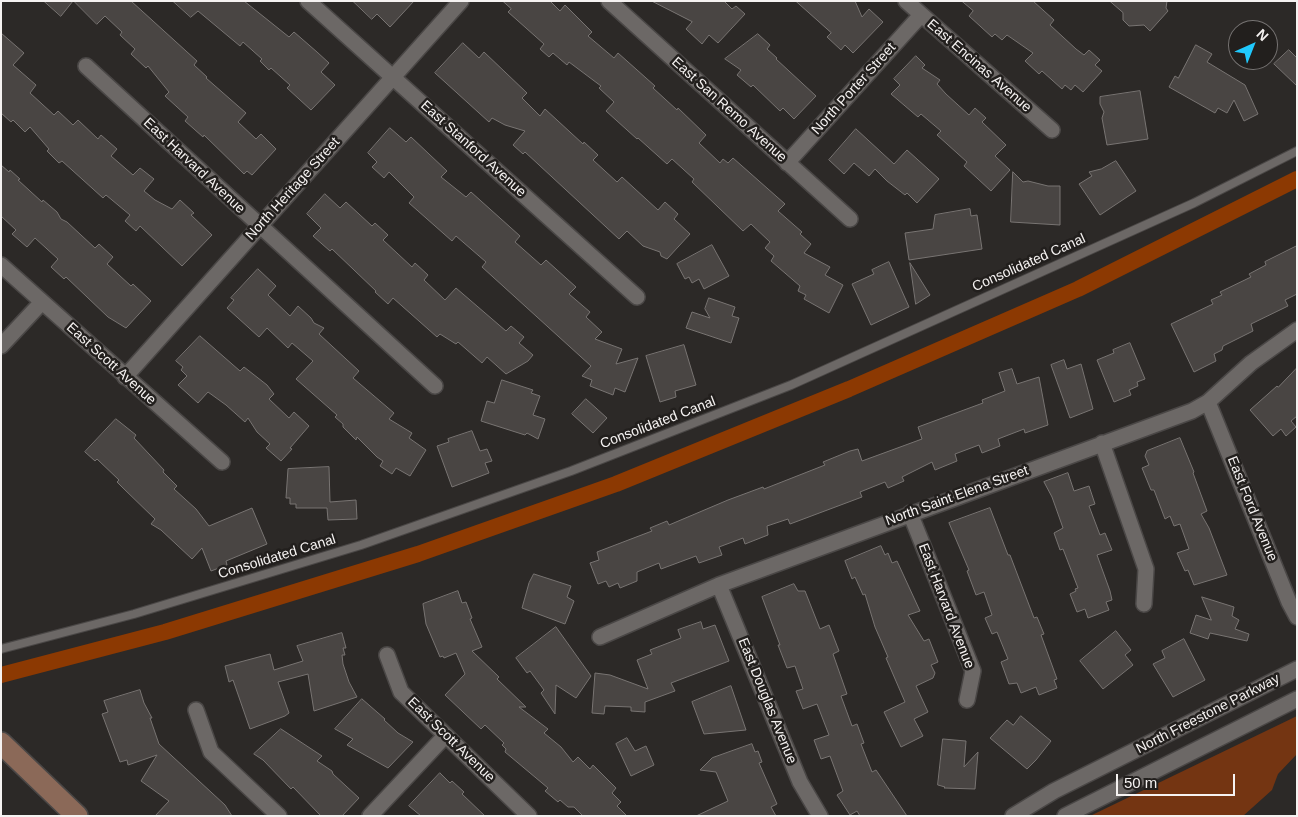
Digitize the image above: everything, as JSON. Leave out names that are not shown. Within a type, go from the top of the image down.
[{"type":"main road","points":[[1,743],[77,816]]},
{"type":"street","name":"East Stanford Avenue","points":[[308,1],[637,297]]},
{"type":"street","name":"North Heritage Street","points":[[125,377],[461,1]]},
{"type":"street","name":"East San Remo Avenue","points":[[609,1],[850,219]]},
{"type":"street","name":"East Encinas Avenue","points":[[906,1],[1052,130]]},
{"type":"street","name":"North Porter Street","points":[[787,163],[921,15]]},
{"type":"street","name":"East Harvard Avenue","points":[[86,66],[435,386]]},
{"type":"street","name":"East Scott Avenue","points":[[1,265],[222,462]]},
{"type":"street","points":[[1,346],[42,302]]},
{"type":"street","name":"North Saint Elena Street","points":[[600,637],[719,585],[1192,411],[1208,402],[1251,363],[1297,330]]},
{"type":"street","name":"East Ford Avenue","points":[[1208,402],[1289,602],[1297,617]]},
{"type":"street","points":[[1102,443],[1146,569],[1144,604]]},
{"type":"street","name":"East Harvard Avenue","points":[[910,514],[974,671],[967,700]]},
{"type":"street","name":"East Douglas Avenue","points":[[719,585],[800,782],[820,816]]},
{"type":"street","name":"East Scott Avenue","points":[[387,655],[401,692],[529,816]]},
{"type":"street","name":"North Freestone Parkway","points":[[1013,816],[1054,791],[1297,669]]},
{"type":"street","name":"North Freestone Parkway","points":[[1065,816],[1297,699]]},
{"type":"street","points":[[196,710],[211,752],[279,816]]},
{"type":"street","points":[[370,816],[445,736]]},
{"type":"lane","name":"Consolidated Canal","points":[[1,649],[134,614],[361,545],[580,467],[791,385],[1194,203],[1297,151]]},
{"type":"shaded area","points":[[1297,716],[1297,754],[1278,774],[1272,790],[1243,816],[1090,816]]},
{"type":"building","points":[[44,1],[73,1],[61,16]]},
{"type":"building","points":[[74,1],[131,1],[197,61],[194,65],[206,78],[246,113],[238,122],[256,139],[261,134],[276,149],[252,175],[247,171],[244,174],[204,135],[203,137],[185,121],[188,117],[165,96],[169,92],[148,66],[146,68],[131,54],[135,49],[120,35],[122,32],[105,16],[97,24]]},
{"type":"building","points":[[173,1],[244,1],[289,37],[294,32],[329,63],[321,72],[335,85],[311,110],[287,88],[290,85],[271,68],[269,70],[260,61],[262,59],[243,42],[240,46],[198,11],[191,17]]},
{"type":"building","points":[[353,1],[414,1],[390,27],[377,14],[372,19]]},
{"type":"building","points":[[503,1],[550,1],[560,11],[565,5],[592,32],[588,36],[614,58],[618,53],[655,86],[653,88],[677,110],[678,108],[706,135],[699,143],[720,163],[723,159],[728,163],[733,158],[785,204],[778,211],[802,232],[800,234],[811,244],[804,253],[830,267],[825,275],[843,285],[829,313],[804,299],[806,295],[798,291],[800,286],[771,261],[774,256],[765,248],[770,242],[751,224],[743,231],[692,182],[694,179],[672,159],[667,164],[637,139],[606,111],[614,102],[599,88],[601,86],[569,62],[567,65],[553,53],[549,57],[540,49],[544,44],[508,12],[511,9]]},
{"type":"building","points":[[652,1],[724,1],[732,9],[736,6],[745,14],[718,43],[709,35],[702,44],[686,29],[692,22]]},
{"type":"building","points":[[796,1],[855,1],[862,17],[869,9],[883,22],[853,53],[845,45],[841,50],[827,37],[831,33]]},
{"type":"building","points":[[962,1],[1033,1],[1054,20],[1050,25],[1076,49],[1084,55],[1089,50],[1100,60],[1095,65],[1102,71],[1083,92],[1075,85],[1071,90],[1065,85],[1062,89],[1042,71],[1039,74],[1025,61],[1033,53],[1007,35],[1002,40],[995,34],[992,37],[969,16],[973,11]]},
{"type":"building","points":[[1110,1],[1167,1],[1166,8],[1168,11],[1150,31],[1144,25],[1129,26],[1123,20],[1123,13]]},
{"type":"building","points":[[1,33],[24,53],[13,65],[36,85],[30,93],[54,115],[58,111],[73,125],[78,120],[98,139],[101,135],[117,149],[111,156],[133,175],[140,168],[154,179],[144,191],[155,200],[172,209],[180,200],[194,213],[191,215],[212,235],[182,266],[140,226],[136,231],[125,221],[130,215],[106,195],[103,198],[62,161],[59,163],[47,151],[49,149],[30,127],[25,132],[13,120],[11,122],[1,113]]},
{"type":"building","points":[[758,34],[770,45],[767,49],[776,59],[816,96],[794,119],[783,108],[780,111],[753,85],[751,87],[737,75],[741,70],[725,59]]},
{"type":"building","points":[[463,43],[479,58],[484,52],[527,93],[522,98],[540,116],[545,109],[583,144],[584,142],[598,155],[593,160],[617,182],[622,177],[658,210],[665,202],[678,214],[674,219],[690,234],[667,259],[661,256],[660,252],[643,246],[627,231],[619,239],[525,152],[523,154],[513,145],[525,131],[505,125],[492,118],[489,122],[435,73]]},
{"type":"building","points":[[1196,45],[1212,54],[1207,62],[1245,85],[1258,114],[1244,121],[1234,100],[1227,113],[1218,108],[1215,113],[1169,87],[1175,76],[1178,78]]},
{"type":"building","points":[[1289,50],[1297,58],[1297,86],[1278,68],[1278,60]]},
{"type":"building","points":[[916,56],[925,65],[922,68],[940,80],[937,84],[946,94],[969,115],[975,108],[986,118],[982,122],[1006,145],[995,156],[1010,170],[991,191],[964,166],[967,162],[937,135],[941,131],[921,114],[918,117],[891,94],[900,85],[894,79]]},
{"type":"building","points":[[1140,91],[1148,139],[1107,145],[1102,118],[1104,112],[1100,104],[1100,97]]},
{"type":"building","points":[[390,128],[406,142],[411,137],[447,171],[441,177],[466,197],[471,192],[520,236],[515,242],[541,265],[546,260],[576,287],[569,294],[590,312],[586,317],[602,332],[595,339],[622,349],[616,364],[638,358],[625,392],[615,388],[613,395],[590,386],[592,380],[582,376],[591,366],[482,267],[486,262],[456,236],[452,241],[409,203],[414,197],[389,172],[384,178],[372,167],[377,162],[368,153]]},
{"type":"building","points":[[856,129],[894,164],[907,150],[939,179],[917,203],[907,193],[905,195],[887,181],[875,169],[869,176],[854,163],[844,174],[829,160]]},
{"type":"building","points":[[1116,161],[1136,191],[1100,215],[1079,184],[1092,176],[1089,172],[1101,169]]},
{"type":"building","points":[[1,165],[9,172],[10,170],[20,179],[18,180],[42,202],[43,200],[57,212],[61,219],[67,222],[95,248],[99,244],[113,257],[107,264],[151,301],[126,328],[108,317],[66,277],[64,279],[51,267],[58,259],[35,238],[27,247],[12,234],[16,230],[1,216]]},
{"type":"building","points":[[1013,172],[1023,182],[1028,181],[1048,186],[1060,186],[1060,225],[1011,222]]},
{"type":"building","points":[[325,194],[340,208],[346,202],[372,226],[375,223],[388,235],[383,240],[412,267],[415,263],[428,275],[424,280],[445,300],[456,288],[506,331],[511,326],[524,337],[519,343],[533,355],[528,361],[506,374],[487,357],[482,363],[458,342],[456,344],[440,334],[437,337],[393,298],[388,304],[332,249],[330,251],[313,236],[321,228],[307,214]]},
{"type":"building","points":[[970,209],[971,216],[977,215],[982,249],[909,260],[905,233],[933,229],[935,215]]},
{"type":"building","points":[[712,245],[729,276],[704,289],[699,279],[692,283],[689,277],[685,279],[677,264]]},
{"type":"building","points":[[1297,246],[1297,294],[1285,300],[1288,306],[1251,324],[1253,331],[1223,346],[1222,350],[1214,354],[1216,361],[1194,372],[1171,324],[1213,304],[1211,300],[1222,295],[1220,292],[1251,277],[1249,274],[1266,265],[1265,262]]},
{"type":"building","points":[[889,262],[909,307],[871,325],[852,284],[874,274],[872,270]]},
{"type":"building","points":[[910,263],[930,295],[916,304]]},
{"type":"building","points":[[258,269],[276,286],[268,295],[290,316],[298,306],[314,323],[324,328],[319,334],[359,371],[353,378],[394,413],[389,419],[412,433],[409,438],[426,450],[410,476],[396,468],[392,474],[380,466],[383,461],[357,437],[356,440],[335,417],[337,415],[296,379],[313,361],[292,343],[288,348],[267,328],[259,337],[227,308],[234,300],[231,298]]},
{"type":"building","points":[[709,298],[735,307],[732,316],[739,318],[731,343],[686,328],[692,312],[710,318],[705,309]]},
{"type":"building","points":[[200,336],[240,371],[244,367],[267,385],[274,394],[269,399],[289,418],[294,412],[309,426],[281,461],[266,448],[270,444],[257,432],[248,418],[245,422],[208,392],[198,403],[178,385],[187,376],[181,370],[183,367],[176,361]]},
{"type":"building","points":[[1130,343],[1145,379],[1137,382],[1138,386],[1129,390],[1131,395],[1114,402],[1097,360],[1114,353],[1113,350]]},
{"type":"building","points":[[684,345],[696,385],[675,391],[676,397],[660,402],[646,356]]},
{"type":"building","points":[[1064,360],[1067,369],[1081,364],[1093,409],[1070,418],[1051,365]]},
{"type":"building","points":[[1297,368],[1297,416],[1291,421],[1296,427],[1286,436],[1281,429],[1273,436],[1250,410],[1278,387]]},
{"type":"building","points":[[1012,369],[1017,384],[1039,377],[1048,425],[1025,433],[1024,429],[998,439],[1000,446],[982,453],[979,445],[955,454],[957,461],[935,470],[932,462],[902,477],[904,481],[888,488],[885,482],[860,492],[862,497],[790,524],[788,519],[767,526],[768,535],[745,544],[743,538],[719,547],[722,555],[699,563],[696,556],[661,569],[659,563],[637,572],[637,581],[620,588],[618,583],[609,587],[606,581],[598,584],[590,563],[599,560],[597,552],[652,531],[650,528],[667,521],[669,525],[728,500],[763,487],[764,489],[825,465],[823,462],[850,451],[858,449],[862,461],[922,439],[918,427],[983,403],[982,400],[1005,391],[999,373]]},
{"type":"building","points":[[502,380],[533,390],[531,393],[540,396],[533,415],[545,419],[538,439],[527,433],[525,435],[481,421],[487,401],[494,403]]},
{"type":"building","points":[[586,399],[607,418],[593,433],[572,414]]},
{"type":"building","points":[[116,419],[136,435],[134,438],[177,486],[174,489],[196,509],[209,526],[252,508],[267,544],[226,561],[227,565],[211,571],[202,548],[192,559],[161,530],[151,524],[155,519],[117,482],[119,480],[97,459],[95,461],[85,452]]},
{"type":"building","points":[[472,431],[480,451],[487,449],[492,461],[485,463],[489,473],[452,487],[437,446],[449,442],[448,439]]},
{"type":"building","points":[[1180,438],[1207,511],[1201,514],[1209,528],[1227,575],[1194,585],[1188,570],[1185,571],[1177,553],[1189,549],[1180,524],[1174,526],[1170,516],[1165,519],[1154,490],[1151,490],[1142,468],[1149,465],[1145,456],[1147,451]]},
{"type":"building","points":[[329,467],[330,502],[356,500],[357,519],[328,520],[327,508],[296,508],[296,504],[290,504],[290,498],[286,498],[288,469]]},
{"type":"building","points":[[1068,473],[1074,491],[1089,486],[1095,504],[1089,506],[1100,535],[1105,533],[1112,550],[1097,555],[1112,600],[1106,602],[1109,610],[1088,618],[1085,609],[1077,612],[1070,594],[1078,588],[1063,549],[1060,550],[1054,533],[1063,528],[1052,497],[1044,482]]},
{"type":"building","points":[[990,508],[1034,618],[1037,617],[1044,634],[1041,635],[1057,679],[1054,680],[1057,688],[1039,695],[1036,687],[1021,693],[1017,683],[1009,684],[1001,662],[1008,659],[997,632],[992,634],[985,618],[992,615],[984,592],[976,595],[967,571],[969,570],[949,523]]},
{"type":"building","points":[[881,546],[885,555],[888,553],[892,563],[897,561],[920,611],[908,615],[924,641],[929,639],[938,662],[931,665],[935,673],[933,678],[916,686],[928,712],[914,719],[923,736],[901,747],[884,712],[905,702],[886,658],[888,657],[875,627],[865,594],[863,595],[855,577],[852,579],[845,561]]},
{"type":"building","points":[[534,574],[571,586],[567,597],[574,601],[565,624],[522,608],[529,583]]},
{"type":"building","points":[[794,584],[798,591],[805,591],[820,629],[829,625],[839,651],[833,654],[847,694],[841,696],[852,726],[857,724],[864,743],[861,744],[872,772],[876,770],[907,816],[860,816],[857,811],[850,815],[837,795],[843,791],[830,756],[821,759],[814,740],[829,735],[817,704],[803,709],[796,691],[803,689],[795,666],[787,668],[762,597]]},
{"type":"building","points":[[458,591],[462,603],[466,602],[472,618],[470,619],[482,647],[472,651],[526,707],[519,707],[548,729],[544,733],[561,747],[573,762],[578,757],[590,769],[593,765],[616,788],[612,793],[621,802],[617,806],[627,816],[583,816],[574,807],[568,807],[560,800],[558,802],[545,791],[548,788],[505,752],[506,749],[502,745],[504,743],[485,725],[481,729],[445,695],[465,674],[456,653],[444,658],[443,656],[440,657],[426,624],[423,604]]},
{"type":"building","points":[[1202,597],[1234,607],[1232,616],[1239,620],[1235,629],[1249,634],[1247,641],[1210,633],[1208,639],[1190,633],[1196,615],[1211,620]]},
{"type":"building","points":[[701,622],[703,629],[715,625],[729,661],[671,683],[675,691],[645,702],[645,712],[631,711],[631,707],[605,706],[604,714],[592,713],[595,673],[610,675],[648,689],[637,660],[652,654],[650,650],[681,638],[678,630]]},
{"type":"building","points":[[556,627],[591,676],[576,698],[556,685],[555,714],[541,693],[544,690],[530,671],[527,673],[516,658]]},
{"type":"building","points":[[1116,631],[1131,650],[1125,655],[1133,665],[1103,689],[1080,661]]},
{"type":"building","points":[[342,633],[346,648],[343,648],[345,655],[342,655],[343,664],[349,682],[357,697],[314,711],[308,674],[278,682],[289,713],[250,729],[233,680],[229,682],[225,666],[270,654],[274,670],[303,661],[297,646]]},
{"type":"building","points":[[1184,639],[1205,680],[1173,697],[1153,664],[1165,658],[1162,651]]},
{"type":"building","points":[[731,686],[746,730],[704,734],[692,702]]},
{"type":"building","points":[[140,690],[152,718],[150,718],[159,744],[225,805],[232,816],[155,816],[169,801],[141,781],[157,755],[128,765],[127,760],[120,762],[102,714],[108,712],[104,701]]},
{"type":"building","points":[[362,699],[398,733],[413,742],[388,768],[347,745],[353,739],[335,729]]},
{"type":"building","points":[[1021,716],[1051,741],[1027,769],[990,738],[1007,720],[1013,725]]},
{"type":"building","points":[[281,729],[322,756],[317,761],[332,771],[359,798],[342,816],[321,816],[293,787],[291,789],[263,760],[254,754]]},
{"type":"building","points":[[627,738],[635,751],[646,746],[654,765],[631,776],[616,744]]},
{"type":"building","points":[[943,739],[966,741],[964,767],[978,752],[975,789],[944,788],[938,785]]},
{"type":"building","points":[[752,744],[755,752],[758,751],[762,762],[759,763],[777,804],[771,807],[776,816],[696,816],[728,801],[716,772],[700,770],[712,758]]},
{"type":"building","points":[[440,773],[450,783],[452,781],[464,792],[462,794],[485,816],[421,816],[409,806]]},
{"type":"waterway","points":[[1,675],[165,632],[418,554],[616,484],[849,389],[1078,289],[1297,179]]}]
